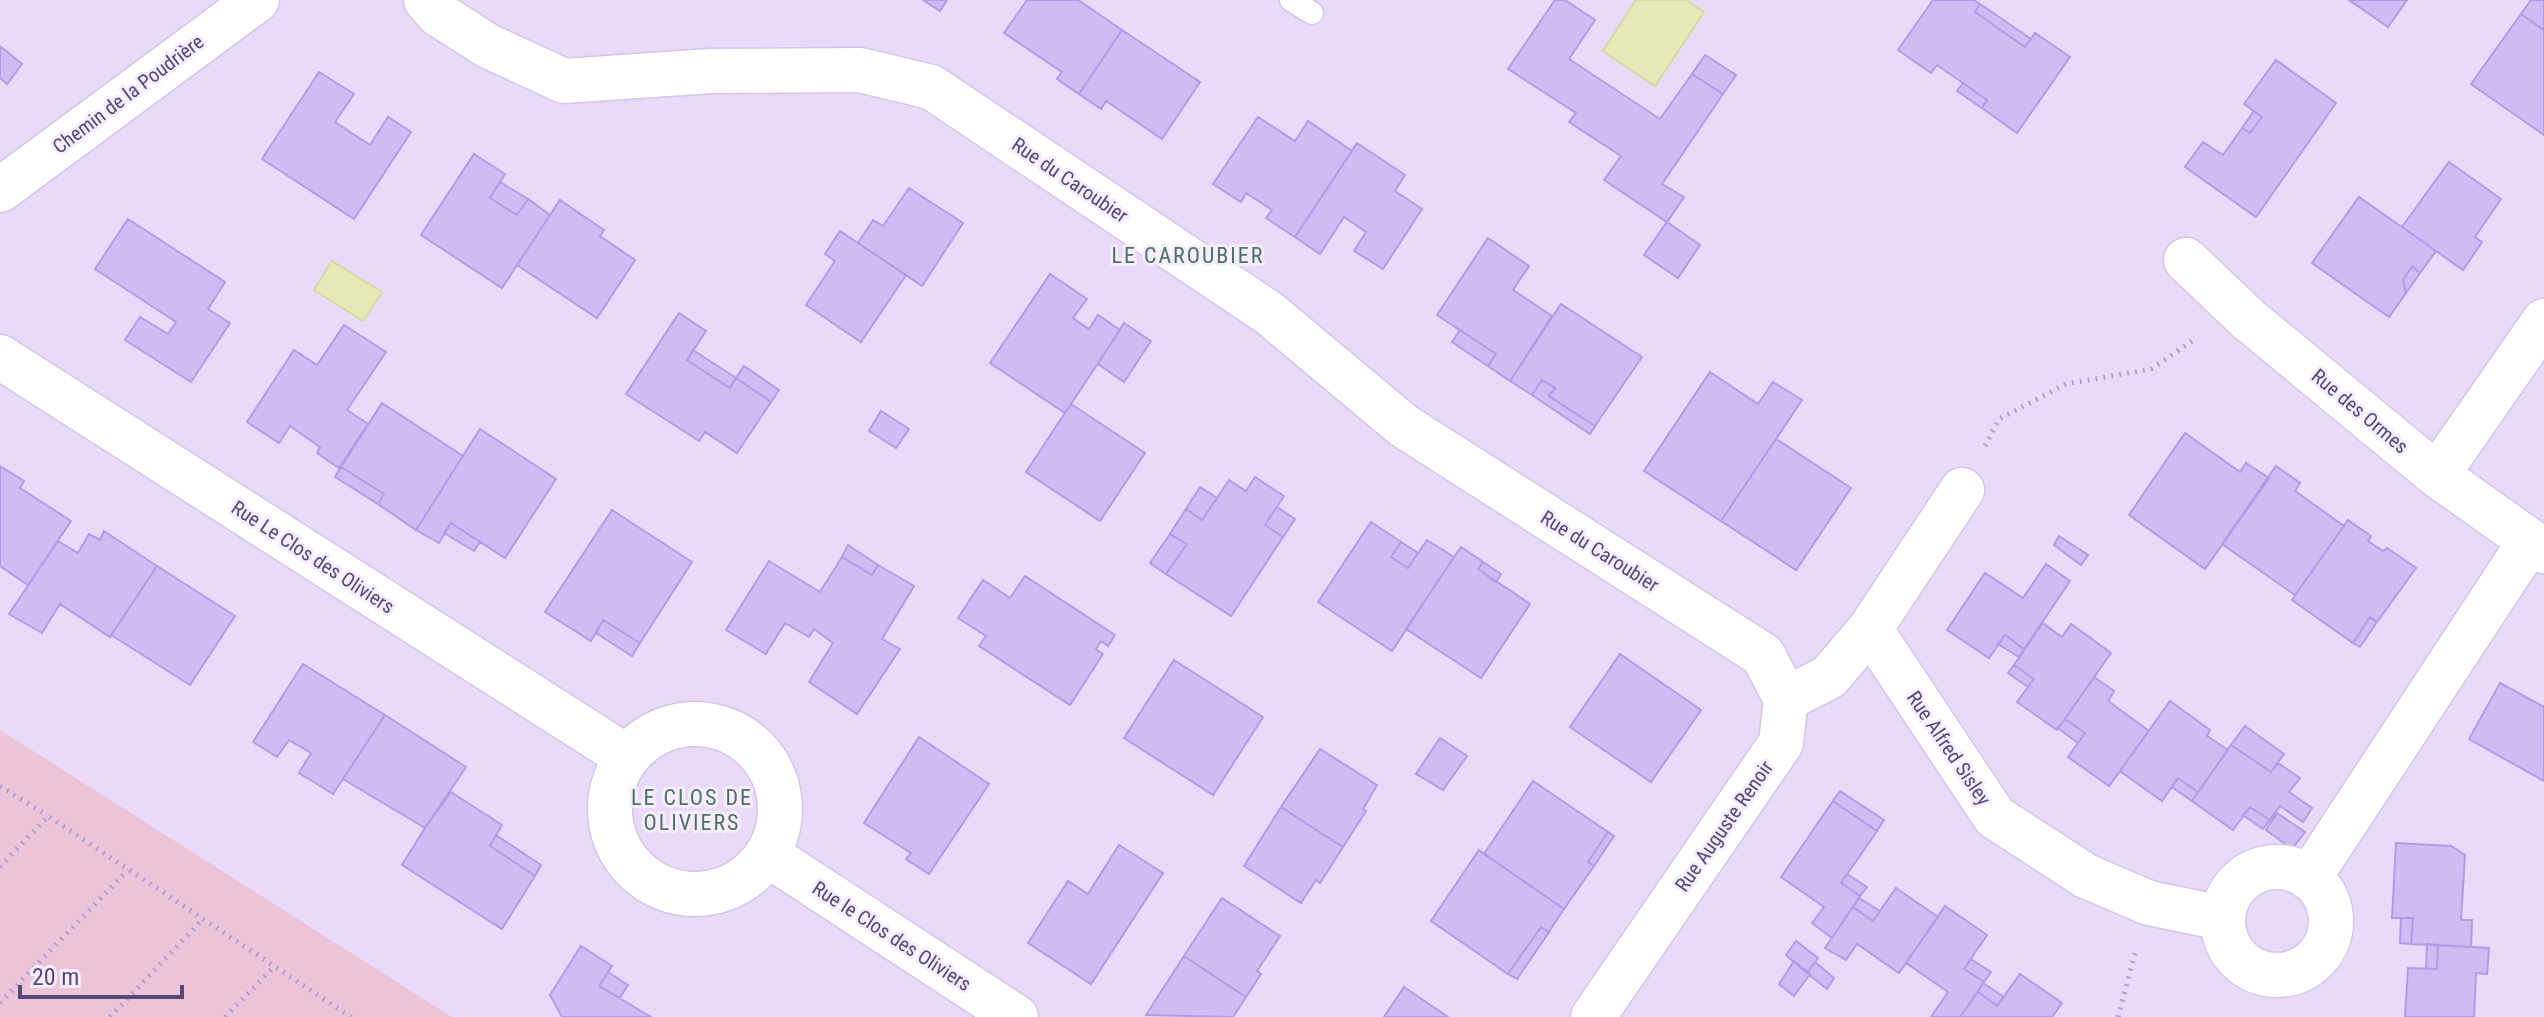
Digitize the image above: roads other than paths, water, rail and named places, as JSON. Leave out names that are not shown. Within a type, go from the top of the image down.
[{"type":"street","name":"Chemin de la Poudrière","points":[[0,190],[257,0]]},
{"type":"street","name":"Rue du Caroubier","points":[[426,0],[438,14],[488,46],[564,81],[711,71],[860,70],[931,87],[1269,313],[1404,426],[1763,655],[1786,699]]},
{"type":"street","name":"Rue des Ormes","points":[[2186,260],[2248,319],[2437,475],[2537,546]]},
{"type":"street","points":[[2437,475],[2544,321]]},
{"type":"street","name":"Rue Le Clos des Oliviers","points":[[0,357],[627,757]]},
{"type":"street","points":[[1786,699],[1829,677],[1870,629],[1962,490]]},
{"type":"street","points":[[2309,878],[2537,546]]},
{"type":"street","name":"Rue Alfred Sisley","points":[[1870,629],[1995,817],[2086,876],[2149,903],[2222,918]]},
{"type":"street","name":"Rue Auguste Renoir","points":[[1593,1017],[1781,743],[1786,699]]},
{"type":"street","points":[[704,724],[732,731],[756,748],[772,771],[781,799],[779,828],[768,855],[750,876],[726,889],[698,894],[671,891],[646,879],[627,860],[613,836],[609,808],[614,782],[627,757],[648,738],[674,726],[704,724]]},
{"type":"street","name":"Rue le Clos des Oliviers","points":[[768,855],[1016,1017]]},
{"type":"street","points":[[2278,867],[2294,870],[2309,878],[2322,891],[2329,909],[2331,927],[2326,945],[2314,960],[2300,970],[2282,975],[2263,974],[2246,966],[2233,953],[2225,936],[2222,918],[2234,888],[2247,876],[2278,867]]},
{"type":"lane","points":[[1291,0],[1312,13]]},
{"type":"district","name":"LE CAROUBIER","points":[[1188,255]]},
{"type":"district","name":"LE CLOS DE OLIVIERS","points":[[692,810]]}]
